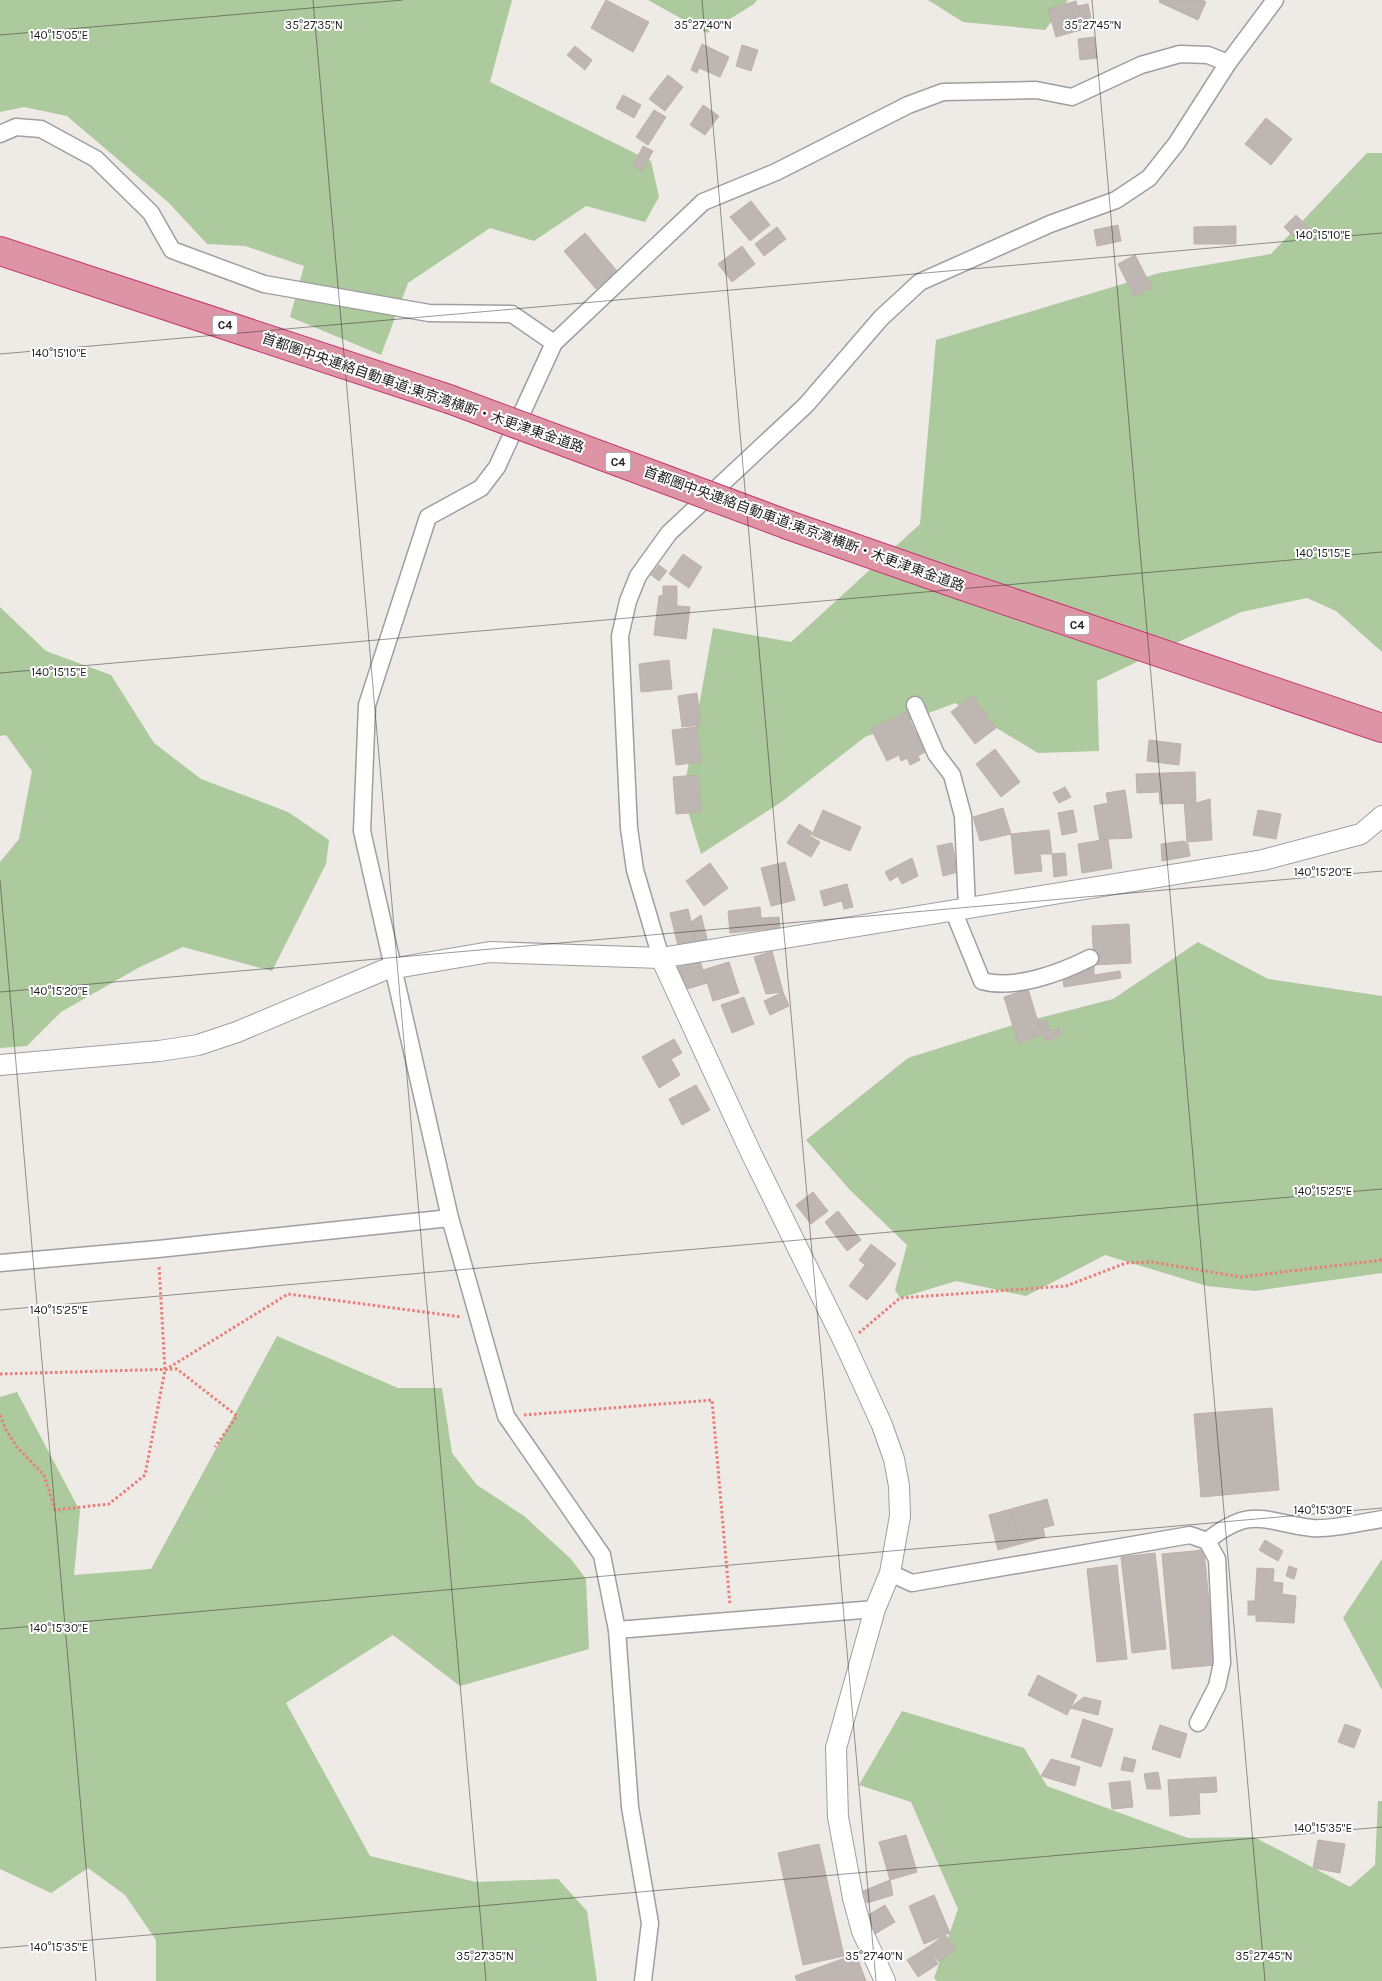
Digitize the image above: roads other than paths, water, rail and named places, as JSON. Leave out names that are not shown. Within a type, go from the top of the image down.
[{"type":"highway","name":"首都圏中央連絡自動車道;東京湾横断・木更津東金道路","points":[[0,251],[449,400],[963,586],[1374,725]]},
{"type":"street","points":[[885,1981],[862,1931],[853,1898],[838,1817],[836,1748],[875,1608],[890,1573],[900,1516],[899,1486],[894,1459],[882,1425],[845,1344],[751,1153],[661,958],[635,870],[629,828],[620,636],[628,602],[638,576],[669,533],[806,405],[881,318],[920,282],[1050,224],[1116,200],[1149,178],[1176,144],[1228,63],[1275,0]]},
{"type":"street","points":[[643,1981],[650,1923],[630,1807],[617,1630],[602,1555],[506,1416],[477,1318],[450,1218],[362,831],[368,705],[428,517],[481,488],[497,467],[554,343],[703,202],[776,172],[908,105],[943,92],[1036,90],[1072,97],[1141,65],[1180,54],[1208,55],[1228,63]]},
{"type":"street","points":[[0,134],[16,127],[41,129],[96,159],[151,213],[172,250],[264,284],[429,313],[512,314],[554,343]]},
{"type":"street","points":[[915,705],[936,754],[952,775],[963,816],[960,909],[982,981],[998,985],[1062,972],[1090,958]]},
{"type":"street","points":[[0,1065],[158,1051],[198,1045],[237,1032],[384,970],[395,970],[490,952],[661,958],[1263,860],[1361,834],[1382,816]]},
{"type":"street","points":[[0,1263],[158,1249],[450,1218]]},
{"type":"street","points":[[1207,1541],[1224,1527],[1253,1517],[1314,1528],[1382,1519]]},
{"type":"street","points":[[890,1573],[912,1583],[1190,1535],[1207,1541],[1217,1559],[1222,1663],[1218,1686],[1198,1723]]},
{"type":"street","points":[[617,1630],[875,1608]]}]
